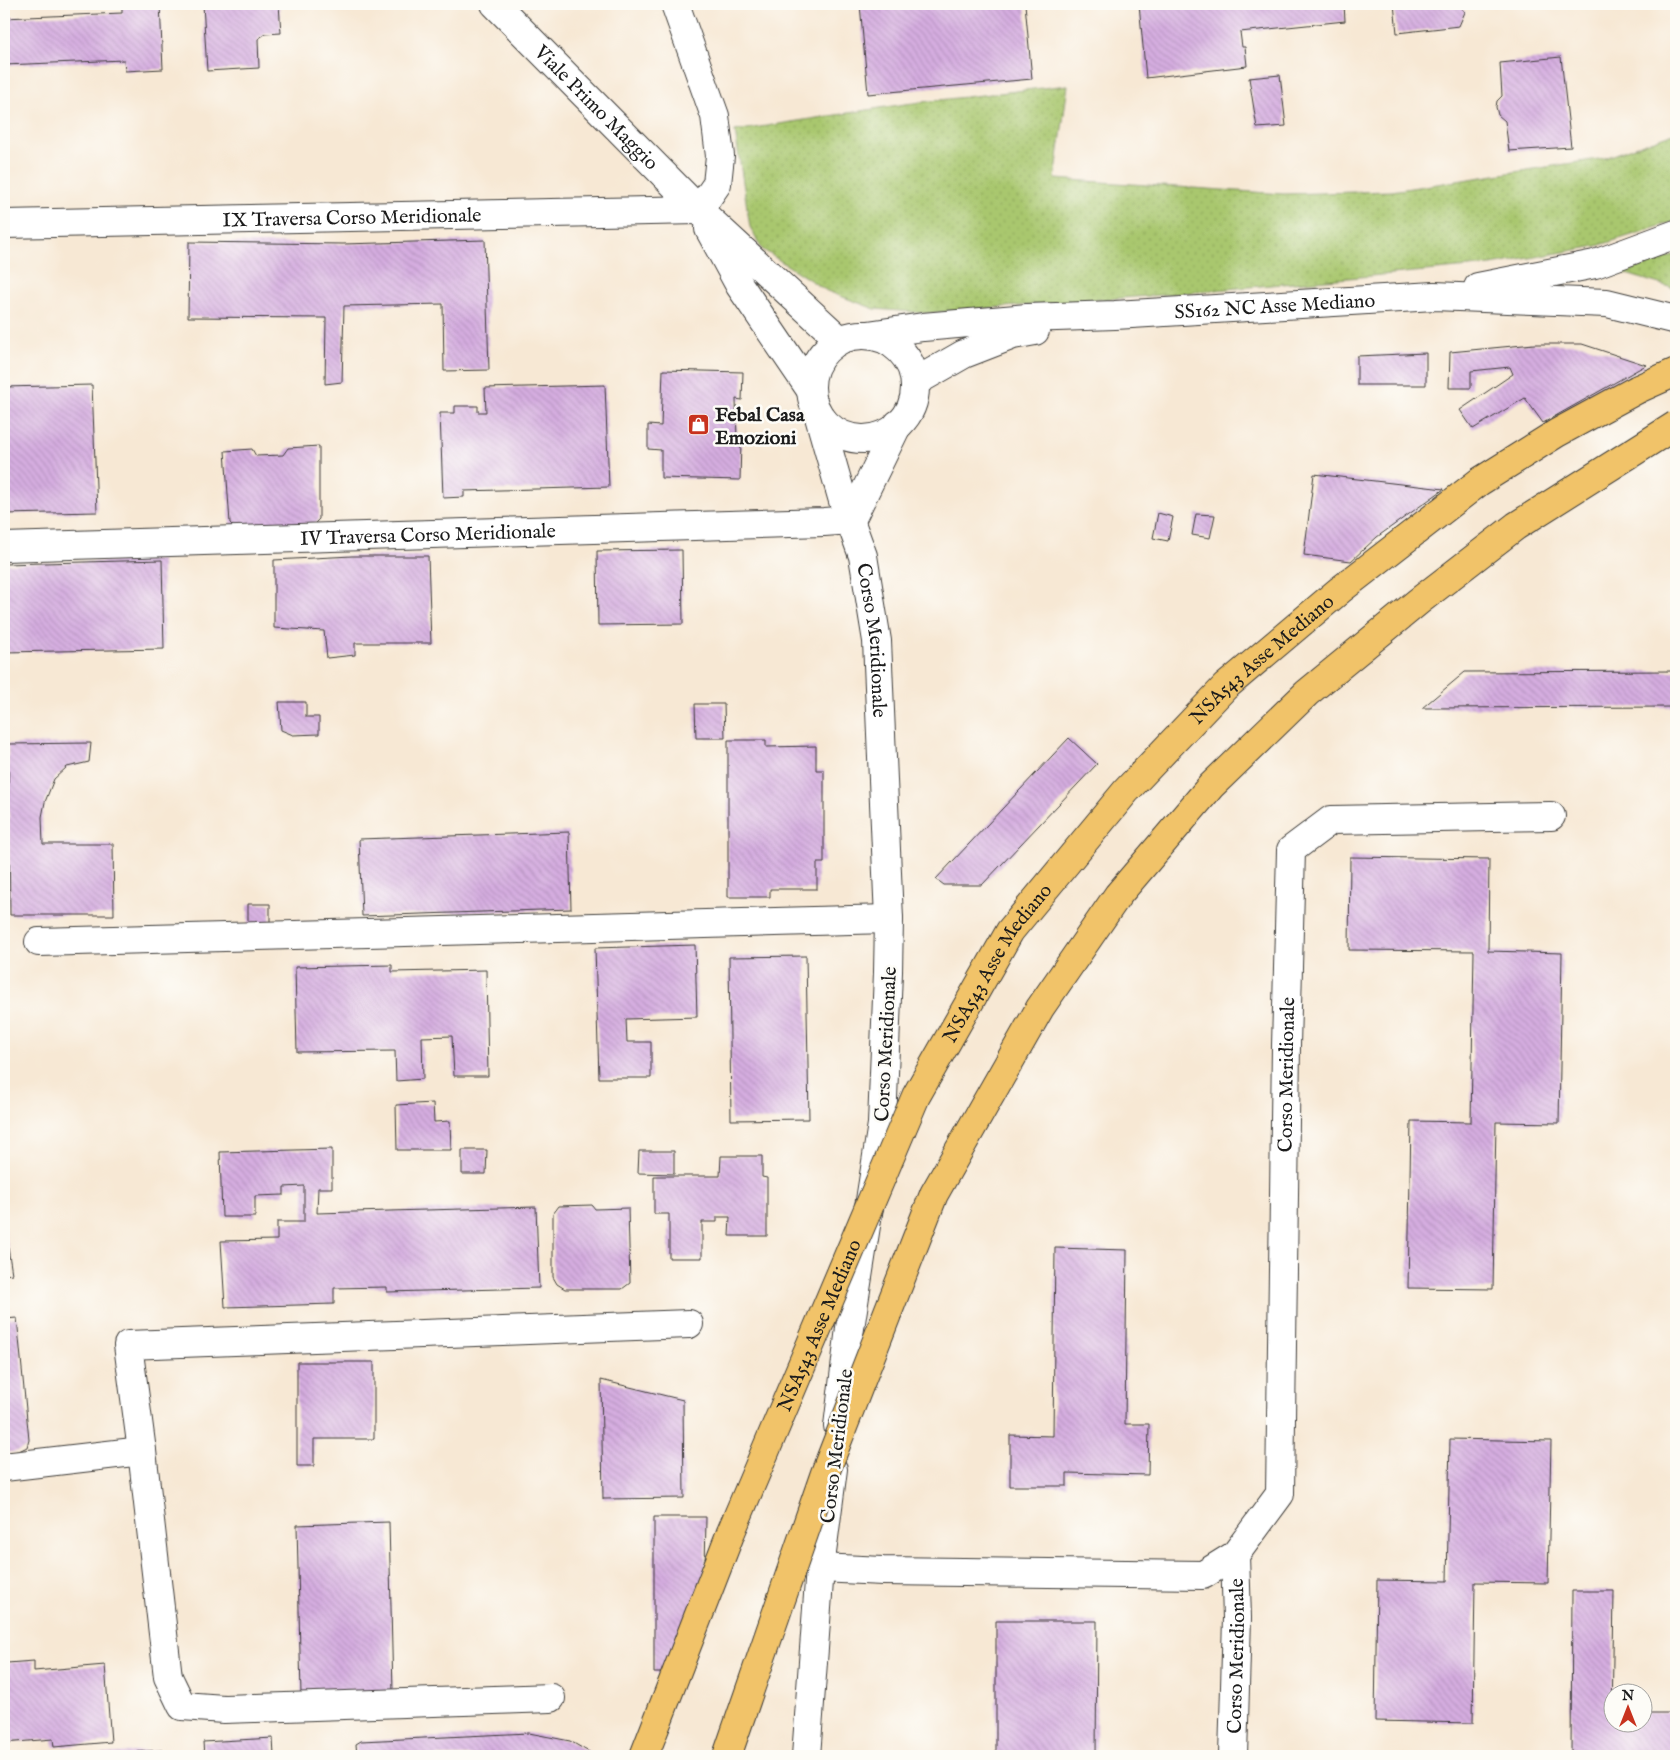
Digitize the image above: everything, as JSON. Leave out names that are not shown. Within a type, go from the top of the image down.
[{"type":"highway","name":"NSA543 Asse Mediano","points":[[644,1756],[731,1532],[916,1096],[1010,932],[1126,791],[1226,687],[1340,590],[1479,482],[1557,433],[1638,389],[1676,372]]},
{"type":"highway","points":[[727,1756],[825,1473],[934,1194],[1040,1008],[1118,895],[1211,786],[1307,693],[1419,601],[1516,526],[1676,425]]},
{"type":"street","name":"Viale Primo Maggio","points":[[495,4],[699,210],[839,340]]},
{"type":"street","points":[[675,4],[715,116],[720,156],[717,184],[699,210]]},
{"type":"street","name":"Viale Primo Maggio","points":[[699,210],[740,286],[810,389]]},
{"type":"street","name":"IX Traversa Corso Meridionale","points":[[4,224],[699,210]]},
{"type":"street","name":"SS162 NC Asse Mediano","points":[[1434,296],[1596,264],[1676,234]]},
{"type":"street","name":"SS162 NC Asse Mediano","points":[[868,335],[924,327],[1027,318],[1115,315],[1434,296],[1607,303],[1676,320]]},
{"type":"street","name":"SS162 NC Asse Mediano","points":[[915,382],[964,354],[1013,335],[1115,315]]},
{"type":"street","points":[[853,335],[868,335],[886,340],[900,350],[911,365],[915,382],[914,400],[908,414],[883,435],[866,439],[848,438],[832,430],[819,417],[810,389],[811,374],[817,360],[827,348],[839,340],[853,335]]},
{"type":"street","name":"Corso Meridionale","points":[[806,1756],[820,1568],[850,1328],[882,1124],[889,919],[877,642],[863,556],[843,501],[819,417]]},
{"type":"street","points":[[851,520],[898,424]]},
{"type":"street","name":"IV Traversa Corso Meridionale","points":[[4,547],[851,520]]},
{"type":"street","name":"Corso Meridionale","points":[[820,1568],[883,1571],[1203,1574],[1235,1555],[1280,1494],[1286,1046],[1291,850],[1331,820],[1551,816]]},
{"type":"street","points":[[39,942],[889,919]]},
{"type":"street","points":[[551,1698],[224,1709],[182,1706],[168,1677],[128,1345],[689,1324]]},
{"type":"street","points":[[4,1466],[142,1451]]},
{"type":"street","name":"Corso Meridionale","points":[[1233,1756],[1237,1618],[1235,1555]]},
{"type":"green space","points":[[1068,85],[1055,179],[1284,194],[1392,191],[1605,158],[1676,132],[1676,221],[1597,246],[1491,265],[1161,295],[925,313],[875,309],[827,291],[762,249],[750,227],[735,131],[905,104]]},
{"type":"green space","points":[[1676,255],[1676,289],[1623,273]]},
{"type":"building","points":[[122,4],[160,4],[163,69],[125,71],[124,60],[4,65],[4,18],[122,13]]},
{"type":"building","points":[[203,4],[279,4],[281,33],[265,34],[258,39],[259,68],[207,71]]},
{"type":"building","points":[[860,4],[1025,4],[1032,79],[868,94]]},
{"type":"building","points":[[1139,4],[1344,4],[1345,21],[1240,32],[1242,47],[1245,47],[1247,66],[1146,78]]},
{"type":"building","points":[[1394,4],[1459,4],[1465,12],[1459,26],[1397,33]]},
{"type":"building","points":[[1561,57],[1571,147],[1509,151],[1505,121],[1498,115],[1496,107],[1497,101],[1502,96],[1500,63]]},
{"type":"building","points":[[1280,75],[1286,126],[1257,128],[1249,78]]},
{"type":"building","points":[[485,240],[489,370],[444,371],[443,304],[344,306],[342,382],[325,384],[326,318],[188,317],[189,242],[343,244]]},
{"type":"building","points":[[1534,344],[1582,344],[1646,365],[1543,423],[1525,398],[1473,429],[1460,410],[1513,374],[1510,367],[1471,371],[1471,388],[1449,388],[1450,352]]},
{"type":"building","points":[[1426,353],[1426,385],[1357,385],[1357,356]]},
{"type":"building","name":"Febal Casa Emozioni","points":[[663,370],[743,372],[742,400],[736,399],[737,442],[741,442],[740,480],[661,478],[661,450],[648,449],[648,425],[661,426]]},
{"type":"building","points":[[92,385],[97,512],[4,514],[4,387]]},
{"type":"building","points":[[605,385],[609,487],[464,491],[464,497],[443,498],[440,413],[455,413],[455,406],[478,406],[478,412],[486,412],[485,388]]},
{"type":"building","points":[[319,446],[319,519],[314,524],[236,529],[230,523],[225,451],[252,449],[256,456],[283,455],[288,448]]},
{"type":"building","points":[[1314,474],[1444,489],[1377,537],[1351,561],[1304,555]]},
{"type":"building","points":[[1158,513],[1173,517],[1168,541],[1153,538]]},
{"type":"building","points":[[1196,514],[1215,515],[1210,538],[1192,535]]},
{"type":"building","points":[[682,550],[683,624],[598,625],[597,551]]},
{"type":"building","points":[[352,556],[428,556],[431,643],[355,643],[355,655],[327,658],[324,631],[274,628],[274,560]]},
{"type":"building","points":[[162,560],[164,649],[4,652],[4,564]]},
{"type":"building","points":[[1676,671],[1676,707],[1422,708],[1465,672]]},
{"type":"building","points":[[279,702],[306,702],[306,717],[319,717],[319,734],[293,735],[281,730]]},
{"type":"building","points":[[695,704],[724,704],[725,738],[696,738]]},
{"type":"building","points":[[1069,738],[1097,764],[982,885],[944,885],[936,879]]},
{"type":"building","points":[[728,740],[766,740],[766,747],[816,746],[816,770],[824,770],[824,863],[817,863],[817,889],[770,889],[770,897],[728,897]]},
{"type":"building","points":[[91,743],[89,762],[67,767],[54,779],[45,802],[42,817],[43,844],[113,844],[114,915],[10,915],[8,744]]},
{"type":"building","points":[[569,832],[571,909],[362,916],[359,839]]},
{"type":"building","points":[[1350,857],[1489,859],[1488,951],[1562,953],[1559,1123],[1496,1122],[1493,1289],[1408,1288],[1411,1121],[1471,1122],[1474,951],[1349,950]]},
{"type":"building","points":[[248,904],[270,904],[270,925],[248,925]]},
{"type":"building","points":[[695,945],[697,1017],[626,1019],[627,1042],[651,1042],[651,1078],[599,1078],[595,948]]},
{"type":"building","points":[[806,956],[809,1119],[731,1120],[729,957]]},
{"type":"building","points":[[392,965],[392,972],[486,970],[488,1076],[454,1076],[452,1036],[422,1037],[423,1079],[396,1081],[395,1051],[297,1052],[295,967]]},
{"type":"building","points":[[433,1103],[434,1122],[450,1121],[451,1150],[397,1150],[396,1105]]},
{"type":"building","points":[[332,1149],[332,1188],[318,1188],[317,1213],[536,1207],[539,1288],[387,1292],[387,1287],[334,1288],[334,1304],[225,1307],[221,1241],[277,1240],[277,1222],[304,1222],[304,1186],[284,1187],[284,1195],[255,1196],[255,1217],[222,1217],[220,1152]]},
{"type":"building","points":[[462,1150],[487,1150],[486,1174],[462,1174]]},
{"type":"building","points":[[639,1151],[674,1151],[674,1174],[638,1173]]},
{"type":"building","points":[[721,1156],[762,1156],[762,1177],[767,1178],[767,1236],[729,1236],[730,1217],[717,1217],[717,1222],[702,1222],[702,1258],[669,1258],[669,1214],[654,1214],[654,1176],[720,1176]]},
{"type":"building","points":[[592,1205],[595,1209],[628,1208],[630,1283],[622,1289],[565,1289],[557,1284],[553,1277],[553,1214],[559,1206]]},
{"type":"building","points":[[4,1221],[12,1274],[4,1275]]},
{"type":"building","points":[[1055,1248],[1127,1250],[1125,1424],[1149,1424],[1148,1475],[1067,1473],[1067,1486],[1010,1486],[1010,1435],[1053,1436]]},
{"type":"building","points":[[17,1318],[29,1440],[27,1447],[19,1451],[4,1453],[4,1319]]},
{"type":"building","points":[[297,1362],[374,1362],[374,1439],[314,1439],[314,1466],[297,1466]]},
{"type":"building","points":[[601,1380],[683,1400],[684,1498],[603,1499]]},
{"type":"building","points":[[1450,1439],[1551,1441],[1548,1583],[1475,1582],[1473,1723],[1375,1721],[1377,1580],[1447,1581]]},
{"type":"building","points":[[654,1517],[706,1517],[705,1570],[671,1673],[654,1673]]},
{"type":"building","points":[[389,1522],[393,1692],[301,1695],[297,1525]]},
{"type":"building","points":[[1572,1591],[1614,1591],[1613,1682],[1602,1682],[1602,1732],[1652,1732],[1652,1713],[1676,1713],[1676,1756],[1571,1756]]},
{"type":"building","points":[[996,1621],[1097,1621],[1096,1756],[996,1756]]},
{"type":"building","points":[[4,1651],[6,1651],[7,1663],[34,1661],[34,1671],[105,1665],[111,1742],[54,1747],[53,1739],[4,1743]]},
{"type":"building","points":[[529,1733],[570,1741],[596,1756],[357,1756],[356,1744],[361,1741]]},
{"type":"building","points":[[273,1738],[274,1756],[204,1756],[203,1742]]},
{"type":"building","points":[[163,1750],[163,1756],[90,1756],[90,1755]]},
{"type":"place","name":"Febal Casa Emozioni","points":[[699,425]]}]
